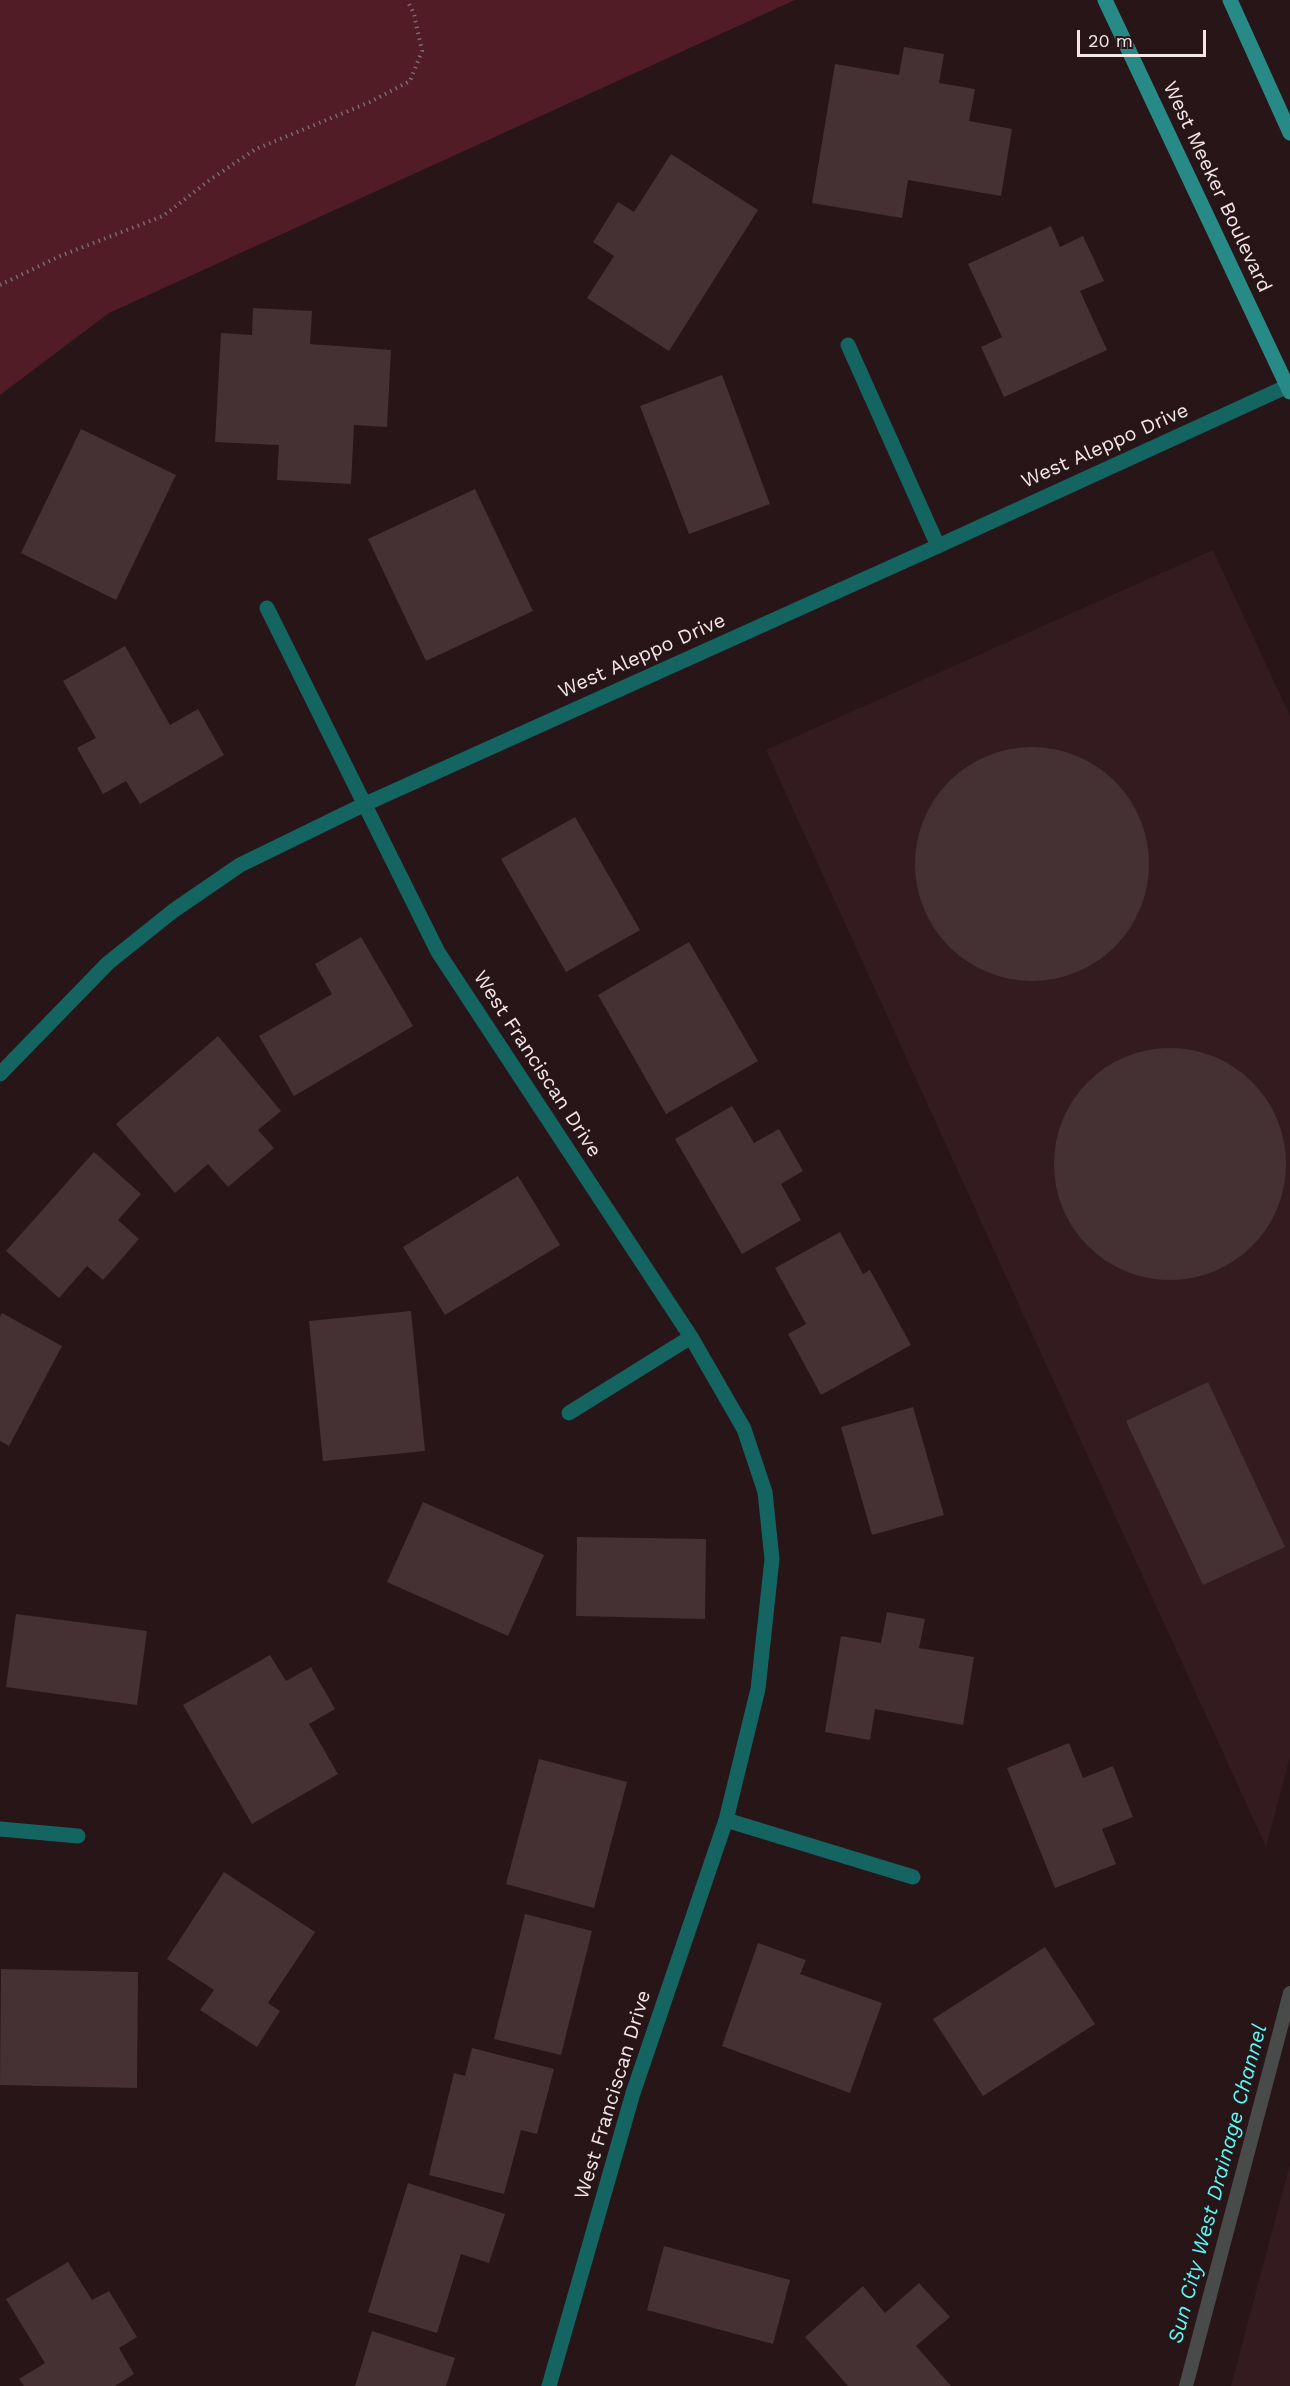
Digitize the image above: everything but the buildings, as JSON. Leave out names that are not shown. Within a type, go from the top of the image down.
[{"type":"main road","name":"West Meeker Boulevard","points":[[1105,0],[1289,388]]},
{"type":"main road","points":[[1230,0],[1290,133]]},
{"type":"street","points":[[848,345],[938,546]]},
{"type":"street","name":"West Aleppo Drive","points":[[0,1074],[108,963],[173,912],[240,865],[363,805],[1289,388]]},
{"type":"street","points":[[267,608],[363,805]]},
{"type":"street","name":"West Franciscan Drive","points":[[363,805],[438,952],[691,1337],[744,1429],[765,1492],[772,1559],[758,1689],[726,1820],[633,2093],[549,2386]]},
{"type":"street","points":[[569,1413],[691,1337]]},
{"type":"street","points":[[726,1820],[913,1878]]},
{"type":"street","points":[[0,1829],[78,1836]]},
{"type":"path","points":[[0,285],[60,256],[163,216],[256,148],[370,102],[410,81],[422,51],[414,14],[407,0]]},
{"type":"shaded area","points":[[0,0],[795,0],[109,313],[0,395]]},
{"type":"shaded area","points":[[1213,550],[1290,716],[1290,1757],[1266,1847],[766,750]]},
{"type":"shaded area","points":[[1290,2164],[1290,2386],[1231,2386]]},
{"type":"waterway","name":"Sun City West Drainage Channel","points":[[1186,2386],[1290,1993]]}]
